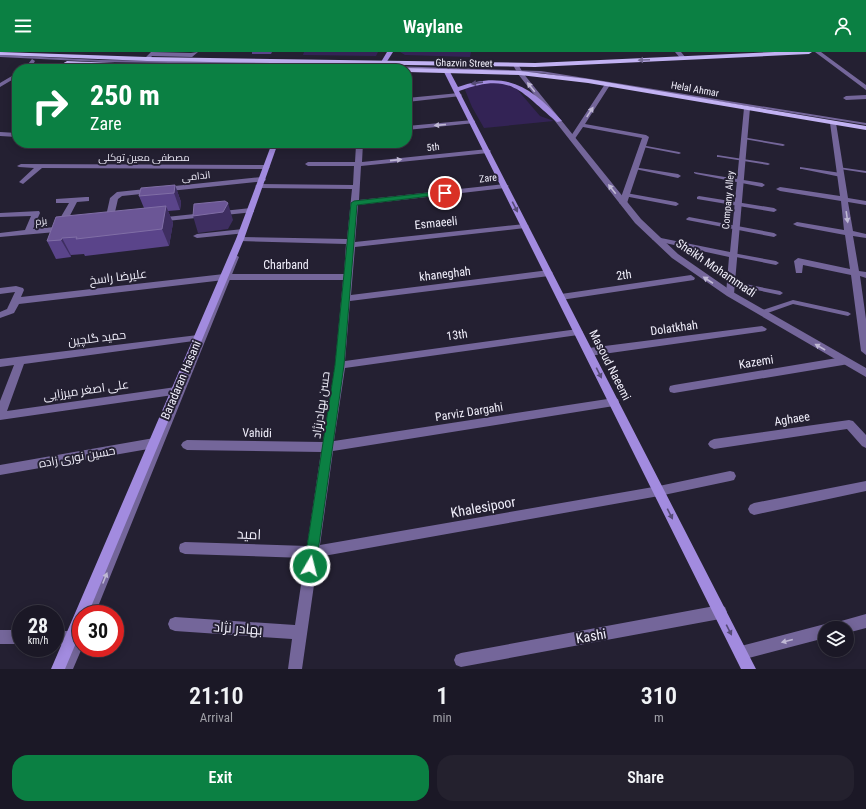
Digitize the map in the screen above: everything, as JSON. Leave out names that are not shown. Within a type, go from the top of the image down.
[{"type":"main road","points":[[384,62],[390,52]]},
{"type":"main road","name":"Ghazvin Street","points":[[412,70],[448,72],[518,69],[570,63],[809,52]]},
{"type":"main road","name":"Ghazvin Street","points":[[0,54],[277,64]]},
{"type":"main road","name":"Ghazvin Street","points":[[0,59],[90,64]]},
{"type":"main road","name":"Ghazvin Street","points":[[330,64],[384,62],[518,69]]},
{"type":"main road","points":[[570,63],[566,70],[570,75],[588,81]]},
{"type":"main road","name":"Helal Ahmar","points":[[518,69],[866,128]]},
{"type":"main road","name":"Masoud Naeemi","points":[[448,72],[749,669]]},
{"type":"main road","points":[[458,92],[468,85],[481,82],[510,84],[522,89],[558,121]]},
{"type":"main road","name":"Baradaran Hasani","points":[[85,605],[198,338],[227,277],[274,148]]},
{"type":"main road","name":"Baradaran Hasani","points":[[58,669],[72,645]]},
{"type":"street","points":[[147,59],[152,53],[192,55],[195,52]]},
{"type":"street","points":[[678,52],[683,58]]},
{"type":"street","points":[[818,52],[866,88]]},
{"type":"street","name":"Sheikh Mohammadi","points":[[518,69],[623,203],[656,240],[680,260],[730,294],[866,373]]},
{"type":"street","points":[[0,85],[12,78]]},
{"type":"street","points":[[572,139],[607,85]]},
{"type":"street","points":[[412,99],[458,92]]},
{"type":"street","points":[[846,98],[866,97]]},
{"type":"street","points":[[858,98],[866,103]]},
{"type":"street","name":"Company Alley","points":[[730,294],[747,108]]},
{"type":"street","points":[[412,128],[473,122]]},
{"type":"street","points":[[833,123],[863,317],[866,346]]},
{"type":"street","points":[[581,125],[646,137],[623,203]]},
{"type":"street","points":[[0,134],[12,135]]},
{"type":"street","name":"حسن بهادرنژاد","points":[[295,669],[340,365],[360,148]]},
{"type":"street","name":"5th","points":[[308,164],[358,164],[488,151]]},
{"type":"street","name":"مصطفی معین توکلی","points":[[21,166],[266,167]]},
{"type":"street","points":[[23,182],[40,166]]},
{"type":"street","name":"اندامی","points":[[108,225],[114,198],[120,194],[261,184],[356,187]]},
{"type":"street","name":"Zare","points":[[354,203],[505,186]]},
{"type":"street","points":[[780,189],[866,203]]},
{"type":"street","points":[[59,201],[86,199]]},
{"type":"street","points":[[58,230],[74,200]]},
{"type":"street","points":[[148,221],[251,210]]},
{"type":"street","points":[[0,215],[36,213],[28,233]]},
{"type":"street","points":[[797,224],[866,236]]},
{"type":"street","name":"Esmaeeli","points":[[197,236],[242,236],[350,243],[525,226]]},
{"type":"street","name":"بزم","points":[[0,235],[72,228]]},
{"type":"street","points":[[656,240],[733,255]]},
{"type":"street","points":[[799,271],[798,261],[866,275]]},
{"type":"street","name":"khaneghah","points":[[345,299],[549,273]]},
{"type":"street","name":"Charband","points":[[227,277],[348,277]]},
{"type":"street","name":"علیرضا راسخ","points":[[15,301],[227,277]]},
{"type":"street","name":"2th","points":[[561,297],[691,278]]},
{"type":"street","points":[[0,291],[19,289],[11,312],[0,315]]},
{"type":"street","name":"Dolatkhah","points":[[589,352],[762,329]]},
{"type":"street","name":"13th","points":[[340,365],[578,332]]},
{"type":"street","name":"حمید گلچین","points":[[0,363],[198,338]]},
{"type":"street","points":[[0,416],[20,361]]},
{"type":"street","name":"Kazemi","points":[[674,389],[843,361]]},
{"type":"street","name":"علی اصغر میرزایی","points":[[0,416],[176,391]]},
{"type":"street","name":"Parviz Dargahi","points":[[328,447],[614,402]]},
{"type":"street","name":"Aghaee","points":[[714,444],[849,424],[866,443]]},
{"type":"street","name":"حسین نوری زاده","points":[[0,470],[154,442]]},
{"type":"street","name":"Vahidi","points":[[187,445],[328,447]]},
{"type":"street","name":"Khalesipoor","points":[[312,552],[659,491],[730,476]]},
{"type":"street","points":[[754,508],[866,486]]},
{"type":"street","name":"امید","points":[[185,548],[312,552]]},
{"type":"street","name":"Kashi","points":[[461,660],[720,612]]},
{"type":"street","points":[[854,624],[866,621]]},
{"type":"street","name":"بهادر نژاد","points":[[175,624],[300,632]]},
{"type":"street","points":[[740,653],[818,634]]},
{"type":"street","points":[[0,637],[12,637]]},
{"type":"lane","points":[[0,54],[101,61],[252,64]]},
{"type":"lane","points":[[412,67],[518,69],[570,75],[866,124]]},
{"type":"lane","points":[[744,138],[783,145]]},
{"type":"lane","points":[[643,146],[679,153]]},
{"type":"lane","points":[[242,236],[274,148]]},
{"type":"lane","points":[[719,156],[768,164]]},
{"type":"lane","points":[[635,168],[678,176]]},
{"type":"lane","points":[[802,168],[866,172]]},
{"type":"lane","points":[[696,173],[762,185]]},
{"type":"lane","points":[[626,195],[676,204]]},
{"type":"lane","points":[[699,198],[774,210]]},
{"type":"lane","points":[[689,219],[774,235]]},
{"type":"lane","points":[[733,255],[776,263]]},
{"type":"lane","points":[[94,605],[227,277]]},
{"type":"lane","points":[[730,283],[780,293]]},
{"type":"lane","points":[[762,313],[793,302],[848,314]]},
{"type":"lane","points":[[68,669],[72,654]]},
{"type":"shaded area","points":[[304,52],[378,52],[376,56],[303,55]]},
{"type":"shaded area","points":[[400,52],[471,52],[470,57],[405,55]]},
{"type":"shaded area","points":[[500,83],[516,88],[540,116],[554,121],[484,128],[472,107],[465,90],[472,85],[477,84]]},
{"type":"building","points":[[175,185],[174,193],[139,196],[141,188]]},
{"type":"building","points":[[225,201],[228,203],[223,212],[193,216],[194,204]]},
{"type":"building","points":[[166,206],[162,229],[76,239],[77,237],[62,238],[61,240],[47,241],[56,217]]},
{"type":"route","points":[[310,566],[340,365],[354,203],[445,193]]}]
